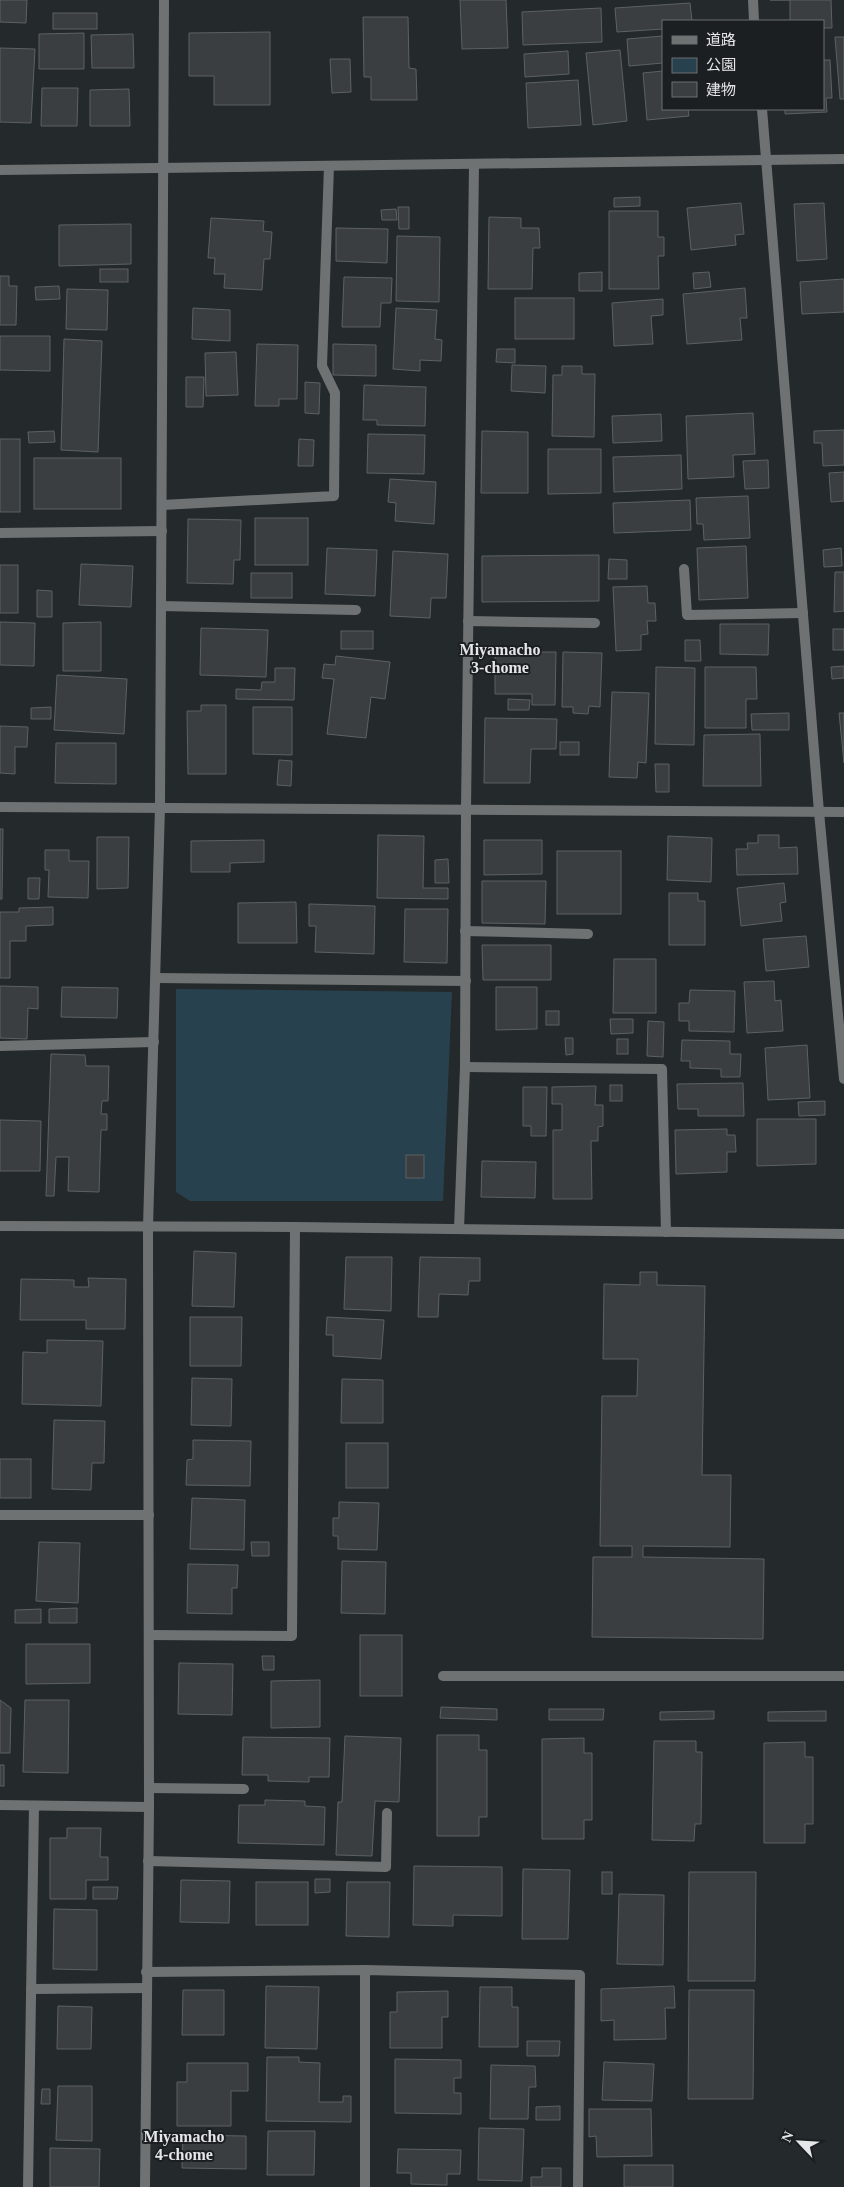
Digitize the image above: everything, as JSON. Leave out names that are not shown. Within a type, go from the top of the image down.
[{"type":"street","points":[[145,2187],[150,1515],[148,1227],[160,807],[164,0]]},
{"type":"street","points":[[753,0],[754,20]]},
{"type":"street","points":[[762,110],[819,812],[844,1079]]},
{"type":"street","points":[[0,170],[767,162],[844,159]]},
{"type":"street","points":[[459,1229],[466,1067],[466,809],[474,164]]},
{"type":"street","points":[[162,505],[334,496],[335,393],[322,366],[328,166]]},
{"type":"street","points":[[0,533],[162,531]]},
{"type":"street","points":[[684,569],[687,615],[804,613]]},
{"type":"street","points":[[161,606],[356,610]]},
{"type":"street","points":[[468,621],[595,624]]},
{"type":"street","points":[[0,807],[844,812]]},
{"type":"street","points":[[465,931],[588,934]]},
{"type":"street","points":[[156,978],[466,981]]},
{"type":"street","points":[[0,1046],[154,1042]]},
{"type":"street","points":[[466,1067],[662,1069],[666,1232]]},
{"type":"street","points":[[0,1226],[295,1227],[844,1234]]},
{"type":"street","points":[[149,1635],[292,1636],[295,1227]]},
{"type":"street","points":[[0,1515],[150,1515]]},
{"type":"street","points":[[443,1676],[844,1676]]},
{"type":"street","points":[[148,1788],[244,1789]]},
{"type":"street","points":[[0,1805],[149,1807]]},
{"type":"street","points":[[28,2187],[34,1806]]},
{"type":"street","points":[[148,1861],[386,1866],[387,1813]]},
{"type":"street","points":[[146,1972],[365,1970],[580,1975],[578,2187]]},
{"type":"street","points":[[365,1970],[365,2187]]},
{"type":"street","points":[[31,1989],[146,1988]]},
{"type":"green space","points":[[176,989],[452,992],[443,1201],[190,1201],[176,1192]]},
{"type":"building","points":[[0,0],[27,0],[26,23],[0,22]]},
{"type":"building","points":[[460,0],[506,0],[508,48],[462,49]]},
{"type":"building","points":[[790,0],[831,0],[832,28],[824,28],[824,20],[790,20]]},
{"type":"building","points":[[690,3],[692,20],[662,20],[662,29],[617,32],[615,8]]},
{"type":"building","points":[[601,8],[602,42],[523,45],[522,12]]},
{"type":"building","points":[[53,13],[97,13],[97,29],[53,29]]},
{"type":"building","points":[[363,17],[408,17],[409,68],[416,69],[417,100],[371,100],[371,77],[364,77]]},
{"type":"building","points":[[270,32],[270,105],[214,105],[214,76],[189,76],[189,33]]},
{"type":"building","points":[[84,33],[84,69],[39,69],[39,34]]},
{"type":"building","points":[[133,34],[134,68],[92,68],[91,35]]},
{"type":"building","points":[[662,36],[662,63],[629,66],[627,39]]},
{"type":"building","points":[[835,37],[844,37],[844,99],[840,99]]},
{"type":"building","points":[[0,48],[35,49],[31,123],[0,122]]},
{"type":"building","points":[[620,50],[627,121],[593,125],[586,53]]},
{"type":"building","points":[[568,51],[569,74],[525,77],[524,54]]},
{"type":"building","points":[[330,59],[350,59],[351,92],[332,93]]},
{"type":"building","points":[[824,60],[830,60],[832,98],[826,98],[827,112],[785,114],[785,110],[824,110]]},
{"type":"building","points":[[662,71],[662,110],[688,110],[689,116],[647,120],[643,73]]},
{"type":"building","points":[[578,80],[581,125],[528,128],[526,83]]},
{"type":"building","points":[[42,88],[78,88],[77,126],[41,126]]},
{"type":"building","points":[[129,89],[130,126],[90,126],[90,90]]},
{"type":"building","points":[[640,197],[640,206],[614,207],[614,198]]},
{"type":"building","points":[[741,203],[744,234],[735,235],[736,245],[691,250],[687,208]]},
{"type":"building","points":[[824,203],[827,259],[797,261],[794,204]]},
{"type":"building","points":[[398,207],[409,207],[409,229],[399,229]]},
{"type":"building","points":[[396,209],[397,220],[382,220],[381,210]]},
{"type":"building","points":[[609,211],[658,211],[658,237],[664,237],[664,256],[658,256],[659,289],[609,289]]},
{"type":"building","points":[[489,217],[521,218],[521,228],[539,228],[540,248],[533,248],[532,289],[488,289]]},
{"type":"building","points":[[211,218],[264,221],[263,231],[272,232],[270,259],[264,259],[262,290],[224,288],[225,274],[214,274],[215,258],[208,258]]},
{"type":"building","points":[[131,224],[131,264],[59,266],[59,225]]},
{"type":"building","points":[[336,228],[388,229],[387,263],[336,261]]},
{"type":"building","points":[[397,236],[440,237],[439,302],[396,301]]},
{"type":"building","points":[[100,269],[128,269],[128,282],[100,282]]},
{"type":"building","points":[[602,272],[602,291],[579,291],[579,273]]},
{"type":"building","points":[[709,272],[711,287],[694,289],[693,273]]},
{"type":"building","points":[[0,276],[9,276],[9,286],[17,286],[16,325],[0,325]]},
{"type":"building","points":[[344,277],[392,278],[391,303],[381,303],[380,327],[342,327]]},
{"type":"building","points":[[844,279],[844,312],[802,314],[800,282]]},
{"type":"building","points":[[59,286],[60,299],[36,300],[35,287]]},
{"type":"building","points":[[745,288],[747,318],[740,318],[742,340],[687,344],[683,294]]},
{"type":"building","points":[[67,289],[108,290],[107,330],[66,329]]},
{"type":"building","points":[[515,298],[574,298],[574,339],[515,339]]},
{"type":"building","points":[[663,299],[663,315],[651,316],[653,344],[614,346],[612,303]]},
{"type":"building","points":[[193,308],[230,310],[230,341],[192,339]]},
{"type":"building","points":[[396,308],[437,310],[435,339],[442,340],[441,361],[420,360],[420,371],[393,369]]},
{"type":"building","points":[[0,336],[50,336],[50,371],[0,370]]},
{"type":"building","points":[[64,339],[102,341],[98,452],[61,450]]},
{"type":"building","points":[[257,344],[298,345],[297,399],[279,399],[279,406],[255,406]]},
{"type":"building","points":[[333,344],[376,345],[376,376],[333,375]]},
{"type":"building","points":[[497,349],[515,349],[515,363],[496,362]]},
{"type":"building","points":[[236,352],[238,395],[206,396],[205,353]]},
{"type":"building","points":[[512,365],[546,366],[545,393],[511,391]]},
{"type":"building","points":[[562,366],[582,366],[582,374],[595,374],[594,437],[552,436],[553,375],[562,375]]},
{"type":"building","points":[[186,377],[204,377],[203,407],[186,407]]},
{"type":"building","points":[[305,382],[320,383],[319,414],[305,413]]},
{"type":"building","points":[[364,385],[426,387],[425,426],[377,425],[377,420],[363,420]]},
{"type":"building","points":[[753,413],[755,454],[733,455],[734,477],[688,479],[686,416]]},
{"type":"building","points":[[661,414],[662,441],[613,443],[612,416]]},
{"type":"building","points":[[844,430],[844,465],[823,466],[822,443],[814,443],[814,431]]},
{"type":"building","points":[[54,431],[55,442],[29,443],[28,432]]},
{"type":"building","points":[[482,431],[528,432],[528,493],[481,493]]},
{"type":"building","points":[[368,434],[425,435],[424,474],[367,473]]},
{"type":"building","points":[[0,439],[20,439],[20,512],[0,512]]},
{"type":"building","points":[[299,439],[314,440],[313,466],[298,466]]},
{"type":"building","points":[[548,449],[601,449],[601,493],[548,494]]},
{"type":"building","points":[[681,455],[682,489],[614,492],[613,457]]},
{"type":"building","points":[[34,458],[121,458],[121,509],[34,509]]},
{"type":"building","points":[[768,460],[769,488],[745,489],[743,461]]},
{"type":"building","points":[[844,472],[844,501],[831,502],[829,473]]},
{"type":"building","points":[[390,479],[436,482],[434,524],[395,521],[396,503],[388,502]]},
{"type":"building","points":[[748,496],[750,538],[704,540],[703,524],[697,524],[696,498]]},
{"type":"building","points":[[690,500],[691,530],[614,533],[613,503]]},
{"type":"building","points":[[255,518],[308,518],[308,565],[255,565]]},
{"type":"building","points":[[188,519],[241,520],[240,560],[234,560],[233,584],[187,583]]},
{"type":"building","points":[[746,546],[748,598],[699,600],[697,548]]},
{"type":"building","points":[[327,548],[377,550],[375,596],[325,594]]},
{"type":"building","points":[[841,548],[842,566],[824,567],[823,550]]},
{"type":"building","points":[[393,551],[448,554],[446,598],[431,598],[430,618],[390,616]]},
{"type":"building","points":[[599,555],[599,601],[482,602],[482,556]]},
{"type":"building","points":[[609,559],[627,560],[627,579],[608,579]]},
{"type":"building","points":[[81,564],[133,566],[131,607],[79,605]]},
{"type":"building","points":[[0,565],[18,565],[18,613],[0,613]]},
{"type":"building","points":[[835,572],[844,572],[844,611],[834,612]]},
{"type":"building","points":[[251,573],[292,573],[292,598],[251,598]]},
{"type":"building","points":[[647,586],[648,603],[655,603],[656,621],[647,621],[648,634],[641,635],[641,650],[616,651],[613,587]]},
{"type":"building","points":[[37,590],[52,591],[52,617],[37,617]]},
{"type":"building","points":[[0,622],[35,623],[34,666],[0,665]]},
{"type":"building","points":[[101,622],[101,671],[63,671],[63,623]]},
{"type":"building","points":[[720,624],[769,624],[768,655],[720,654]]},
{"type":"building","points":[[201,628],[268,630],[266,677],[200,675]]},
{"type":"building","points":[[833,629],[844,629],[844,650],[833,650]]},
{"type":"building","points":[[341,631],[373,631],[373,649],[341,649]]},
{"type":"building","points":[[685,640],[700,640],[701,661],[685,661]]},
{"type":"building","points":[[495,652],[556,652],[555,705],[532,705],[532,694],[495,694]]},
{"type":"building","points":[[563,652],[602,653],[600,707],[589,706],[588,714],[573,713],[573,707],[562,707]]},
{"type":"building","points":[[336,656],[390,662],[385,699],[371,697],[366,738],[327,734],[334,679],[322,678],[324,664],[335,665]]},
{"type":"building","points":[[844,666],[844,678],[832,679],[831,667]]},
{"type":"building","points":[[656,667],[695,668],[694,745],[655,744]]},
{"type":"building","points":[[705,667],[756,667],[757,699],[746,699],[746,728],[705,728]]},
{"type":"building","points":[[275,668],[295,668],[294,700],[236,699],[236,689],[261,690],[262,682],[275,682]]},
{"type":"building","points":[[57,675],[127,679],[124,734],[54,730]]},
{"type":"building","points":[[612,692],[649,693],[646,763],[638,762],[637,778],[609,777]]},
{"type":"building","points":[[508,699],[530,700],[529,710],[508,710]]},
{"type":"building","points":[[201,705],[226,705],[226,774],[188,774],[187,711],[201,711]]},
{"type":"building","points":[[51,707],[51,719],[31,719],[31,708]]},
{"type":"building","points":[[253,707],[292,707],[292,755],[253,754]]},
{"type":"building","points":[[789,713],[789,730],[752,730],[751,714]]},
{"type":"building","points":[[839,713],[844,713],[844,763]]},
{"type":"building","points":[[485,718],[557,719],[556,749],[531,749],[530,783],[484,783]]},
{"type":"building","points":[[0,726],[28,727],[27,747],[15,747],[15,774],[0,773]]},
{"type":"building","points":[[760,734],[761,786],[703,786],[704,735]]},
{"type":"building","points":[[560,742],[579,742],[579,755],[560,755]]},
{"type":"building","points":[[56,743],[116,743],[116,784],[55,783]]},
{"type":"building","points":[[279,760],[292,761],[291,786],[277,785]]},
{"type":"building","points":[[655,764],[669,764],[669,792],[656,792]]},
{"type":"building","points":[[0,829],[3,829],[2,899],[0,899]]},
{"type":"building","points":[[378,835],[424,836],[423,888],[448,888],[448,899],[377,898]]},
{"type":"building","points":[[758,835],[779,835],[779,848],[797,847],[798,874],[737,875],[736,849],[748,849],[747,843],[758,843]]},
{"type":"building","points":[[668,836],[712,838],[711,882],[667,880]]},
{"type":"building","points":[[97,837],[129,837],[128,888],[97,889]]},
{"type":"building","points":[[264,840],[264,862],[230,863],[230,872],[191,872],[191,841]]},
{"type":"building","points":[[484,840],[542,840],[542,874],[484,875]]},
{"type":"building","points":[[45,850],[69,850],[69,861],[89,861],[88,898],[48,897],[49,870],[45,870]]},
{"type":"building","points":[[557,851],[621,851],[621,914],[557,914]]},
{"type":"building","points":[[448,859],[449,883],[435,883],[435,860]]},
{"type":"building","points":[[28,878],[40,878],[39,899],[28,899]]},
{"type":"building","points":[[482,881],[546,881],[545,924],[482,923]]},
{"type":"building","points":[[784,883],[786,902],[780,903],[782,921],[741,926],[737,888]]},
{"type":"building","points":[[669,893],[698,893],[698,901],[705,901],[705,945],[669,945]]},
{"type":"building","points":[[296,902],[297,943],[238,943],[238,903]]},
{"type":"building","points":[[309,904],[375,906],[374,954],[315,952],[316,926],[309,926]]},
{"type":"building","points":[[53,907],[53,925],[26,926],[26,941],[10,941],[10,978],[0,978],[0,912],[19,912],[19,908]]},
{"type":"building","points":[[405,909],[448,909],[447,963],[404,962]]},
{"type":"building","points":[[806,936],[809,967],[766,971],[763,939]]},
{"type":"building","points":[[482,945],[551,945],[551,980],[483,980]]},
{"type":"building","points":[[614,959],[656,959],[656,1013],[613,1013]]},
{"type":"building","points":[[774,981],[775,1001],[781,1000],[783,1031],[747,1033],[744,982]]},
{"type":"building","points":[[0,986],[38,987],[38,1009],[28,1008],[27,1039],[0,1038]]},
{"type":"building","points":[[62,987],[118,988],[117,1018],[61,1017]]},
{"type":"building","points":[[496,987],[537,987],[537,1029],[496,1030]]},
{"type":"building","points":[[690,990],[735,991],[734,1032],[689,1031],[689,1021],[679,1021],[679,1003],[689,1003]]},
{"type":"building","points":[[546,1011],[559,1011],[559,1025],[546,1025]]},
{"type":"building","points":[[610,1019],[633,1019],[633,1033],[611,1034]]},
{"type":"building","points":[[648,1021],[664,1022],[663,1057],[647,1056]]},
{"type":"building","points":[[565,1038],[573,1038],[573,1054],[566,1055]]},
{"type":"building","points":[[617,1039],[628,1039],[628,1054],[617,1054]]},
{"type":"building","points":[[682,1040],[730,1041],[730,1054],[741,1054],[740,1077],[721,1077],[721,1069],[690,1068],[690,1061],[681,1061]]},
{"type":"building","points":[[807,1045],[810,1098],[768,1100],[765,1048]]},
{"type":"building","points":[[51,1054],[85,1055],[86,1066],[109,1066],[108,1101],[102,1101],[101,1114],[107,1114],[107,1130],[101,1130],[99,1192],[68,1191],[69,1157],[56,1157],[54,1196],[46,1196]]},
{"type":"building","points":[[743,1083],[744,1116],[698,1116],[698,1109],[678,1109],[677,1084]]},
{"type":"building","points":[[610,1085],[622,1085],[622,1101],[610,1101]]},
{"type":"building","points":[[596,1086],[595,1105],[603,1105],[603,1126],[598,1127],[598,1141],[591,1141],[592,1199],[553,1199],[553,1130],[562,1130],[562,1104],[552,1104],[552,1087]]},
{"type":"building","points":[[523,1087],[547,1087],[546,1136],[531,1136],[531,1126],[523,1126]]},
{"type":"building","points":[[825,1101],[825,1115],[799,1116],[798,1102]]},
{"type":"building","points":[[757,1119],[816,1119],[816,1164],[757,1166]]},
{"type":"building","points":[[0,1120],[41,1121],[40,1171],[0,1171]]},
{"type":"building","points":[[727,1129],[727,1135],[735,1135],[736,1152],[727,1152],[727,1172],[676,1174],[675,1130]]},
{"type":"building","points":[[406,1155],[424,1155],[424,1178],[406,1178]]},
{"type":"building","points":[[482,1161],[536,1162],[535,1198],[481,1197]]},
{"type":"building","points":[[194,1251],[236,1253],[234,1307],[192,1306]]},
{"type":"building","points":[[346,1257],[392,1257],[391,1311],[344,1309]]},
{"type":"building","points":[[420,1257],[480,1258],[480,1281],[469,1281],[468,1295],[439,1294],[438,1317],[418,1317]]},
{"type":"building","points":[[640,1272],[657,1272],[657,1285],[705,1286],[702,1475],[731,1475],[730,1547],[643,1546],[643,1557],[764,1559],[763,1639],[592,1637],[593,1557],[632,1557],[632,1546],[600,1546],[602,1396],[637,1396],[638,1359],[603,1359],[604,1284],[640,1285]]},
{"type":"building","points":[[88,1278],[126,1279],[125,1329],[86,1329],[86,1320],[20,1320],[21,1279],[74,1280],[74,1287],[89,1287]]},
{"type":"building","points":[[190,1317],[242,1317],[241,1366],[190,1366]]},
{"type":"building","points":[[327,1317],[384,1320],[381,1359],[333,1356],[333,1335],[326,1335]]},
{"type":"building","points":[[47,1340],[103,1341],[101,1406],[22,1404],[23,1352],[47,1353]]},
{"type":"building","points":[[192,1378],[232,1379],[231,1426],[191,1425]]},
{"type":"building","points":[[342,1379],[383,1380],[383,1423],[341,1423]]},
{"type":"building","points":[[54,1420],[105,1421],[104,1463],[92,1463],[91,1490],[52,1489]]},
{"type":"building","points":[[193,1440],[251,1441],[250,1486],[186,1485],[187,1460],[193,1459]]},
{"type":"building","points":[[346,1443],[388,1443],[388,1488],[346,1488]]},
{"type":"building","points":[[0,1459],[31,1459],[31,1498],[0,1498]]},
{"type":"building","points":[[192,1498],[245,1500],[244,1550],[190,1549]]},
{"type":"building","points":[[339,1502],[379,1503],[377,1550],[338,1549],[338,1536],[333,1536],[333,1518],[339,1518]]},
{"type":"building","points":[[39,1542],[80,1543],[78,1603],[36,1601]]},
{"type":"building","points":[[251,1542],[269,1542],[269,1556],[252,1556]]},
{"type":"building","points":[[342,1561],[386,1562],[385,1614],[341,1613]]},
{"type":"building","points":[[188,1564],[238,1565],[237,1588],[232,1588],[232,1614],[187,1613]]},
{"type":"building","points":[[77,1608],[77,1623],[49,1623],[49,1609]]},
{"type":"building","points":[[41,1609],[41,1623],[15,1623],[15,1610]]},
{"type":"building","points":[[360,1635],[402,1635],[402,1696],[360,1696]]},
{"type":"building","points":[[26,1644],[90,1644],[90,1683],[26,1684]]},
{"type":"building","points":[[262,1656],[274,1656],[274,1670],[263,1670]]},
{"type":"building","points":[[179,1663],[233,1664],[232,1715],[178,1714]]},
{"type":"building","points":[[320,1680],[320,1727],[271,1728],[271,1681]]},
{"type":"building","points":[[0,1700],[11,1708],[10,1753],[0,1753]]},
{"type":"building","points":[[25,1700],[69,1700],[68,1773],[23,1772]]},
{"type":"building","points":[[441,1707],[497,1709],[497,1720],[440,1718]]},
{"type":"building","points":[[549,1709],[604,1709],[603,1720],[549,1720]]},
{"type":"building","points":[[714,1711],[714,1719],[660,1720],[660,1712]]},
{"type":"building","points":[[826,1711],[826,1721],[768,1721],[768,1712]]},
{"type":"building","points":[[437,1735],[479,1735],[479,1750],[487,1750],[487,1817],[479,1817],[479,1836],[437,1836]]},
{"type":"building","points":[[345,1736],[401,1738],[399,1802],[375,1801],[372,1856],[336,1855],[338,1802],[342,1802]]},
{"type":"building","points":[[243,1737],[330,1738],[329,1777],[309,1777],[309,1782],[268,1781],[268,1775],[242,1775]]},
{"type":"building","points":[[584,1738],[584,1753],[592,1753],[592,1820],[584,1820],[584,1839],[542,1839],[542,1739]]},
{"type":"building","points":[[654,1741],[696,1741],[696,1752],[702,1752],[701,1824],[695,1824],[694,1841],[652,1840]]},
{"type":"building","points":[[805,1742],[805,1757],[813,1757],[813,1824],[805,1824],[805,1843],[764,1843],[764,1743]]},
{"type":"building","points":[[0,1765],[4,1765],[4,1786],[0,1786]]},
{"type":"building","points":[[265,1800],[305,1801],[305,1806],[325,1807],[324,1845],[238,1843],[239,1805],[265,1805]]},
{"type":"building","points":[[67,1828],[101,1828],[100,1857],[108,1857],[108,1880],[86,1880],[86,1899],[50,1899],[50,1838],[67,1838]]},
{"type":"building","points":[[414,1866],[502,1867],[502,1916],[453,1915],[453,1926],[413,1925]]},
{"type":"building","points":[[523,1869],[570,1870],[568,1939],[522,1939]]},
{"type":"building","points":[[602,1872],[612,1872],[612,1894],[602,1894]]},
{"type":"building","points":[[689,1872],[756,1872],[755,1981],[688,1981]]},
{"type":"building","points":[[315,1879],[330,1879],[330,1892],[315,1893]]},
{"type":"building","points":[[181,1880],[230,1881],[229,1923],[180,1922]]},
{"type":"building","points":[[256,1882],[308,1882],[308,1925],[256,1925]]},
{"type":"building","points":[[347,1882],[390,1882],[389,1937],[346,1936]]},
{"type":"building","points":[[93,1887],[118,1887],[117,1899],[93,1899]]},
{"type":"building","points":[[619,1894],[664,1895],[663,1965],[617,1964]]},
{"type":"building","points":[[54,1909],[97,1910],[97,1970],[53,1969]]},
{"type":"building","points":[[266,1986],[319,1987],[317,2049],[265,2048]]},
{"type":"building","points":[[674,1986],[675,2008],[665,2008],[666,2039],[614,2040],[614,2020],[601,2021],[601,1989]]},
{"type":"building","points":[[480,1987],[512,1987],[512,2007],[518,2007],[518,2047],[479,2047]]},
{"type":"building","points":[[183,1990],[224,1990],[224,2035],[182,2035]]},
{"type":"building","points":[[689,1990],[754,1990],[753,2099],[688,2099]]},
{"type":"building","points":[[448,1991],[448,2017],[442,2017],[442,2048],[390,2048],[390,2012],[397,2012],[397,1992]]},
{"type":"building","points":[[58,2006],[92,2007],[91,2049],[57,2049]]},
{"type":"building","points":[[527,2041],[560,2041],[559,2056],[527,2056]]},
{"type":"building","points":[[267,2057],[299,2057],[299,2062],[320,2063],[319,2102],[343,2102],[343,2096],[351,2096],[351,2122],[266,2121]]},
{"type":"building","points":[[395,2059],[461,2060],[461,2078],[454,2078],[454,2093],[461,2093],[461,2114],[395,2113]]},
{"type":"building","points":[[604,2062],[654,2064],[652,2101],[602,2100]]},
{"type":"building","points":[[187,2063],[248,2063],[248,2091],[231,2091],[231,2126],[177,2126],[177,2082],[187,2082]]},
{"type":"building","points":[[491,2065],[535,2066],[536,2087],[529,2087],[528,2119],[490,2119]]},
{"type":"building","points":[[58,2086],[92,2086],[92,2141],[56,2140]]},
{"type":"building","points":[[42,2089],[50,2089],[50,2104],[41,2104]]},
{"type":"building","points":[[560,2106],[560,2120],[536,2120],[536,2107]]},
{"type":"building","points":[[589,2109],[651,2109],[652,2156],[597,2157],[596,2136],[589,2137]]},
{"type":"building","points":[[479,2128],[524,2129],[522,2181],[478,2180]]},
{"type":"building","points":[[268,2131],[315,2131],[314,2175],[267,2175]]},
{"type":"building","points":[[183,2135],[246,2136],[246,2169],[182,2168]]},
{"type":"building","points":[[50,2148],[100,2149],[99,2187],[50,2187]]},
{"type":"building","points":[[398,2149],[461,2150],[460,2174],[447,2174],[447,2185],[411,2184],[411,2173],[397,2173]]},
{"type":"building","points":[[624,2165],[673,2165],[673,2187],[624,2187]]},
{"type":"building","points":[[542,2168],[561,2168],[561,2187],[531,2187],[531,2177],[542,2177]]},
{"type":"district","name":"Miyamacho 3-chome","points":[[500,658]]},
{"type":"district","name":"Miyamacho 4-chome","points":[[184,2145]]}]
